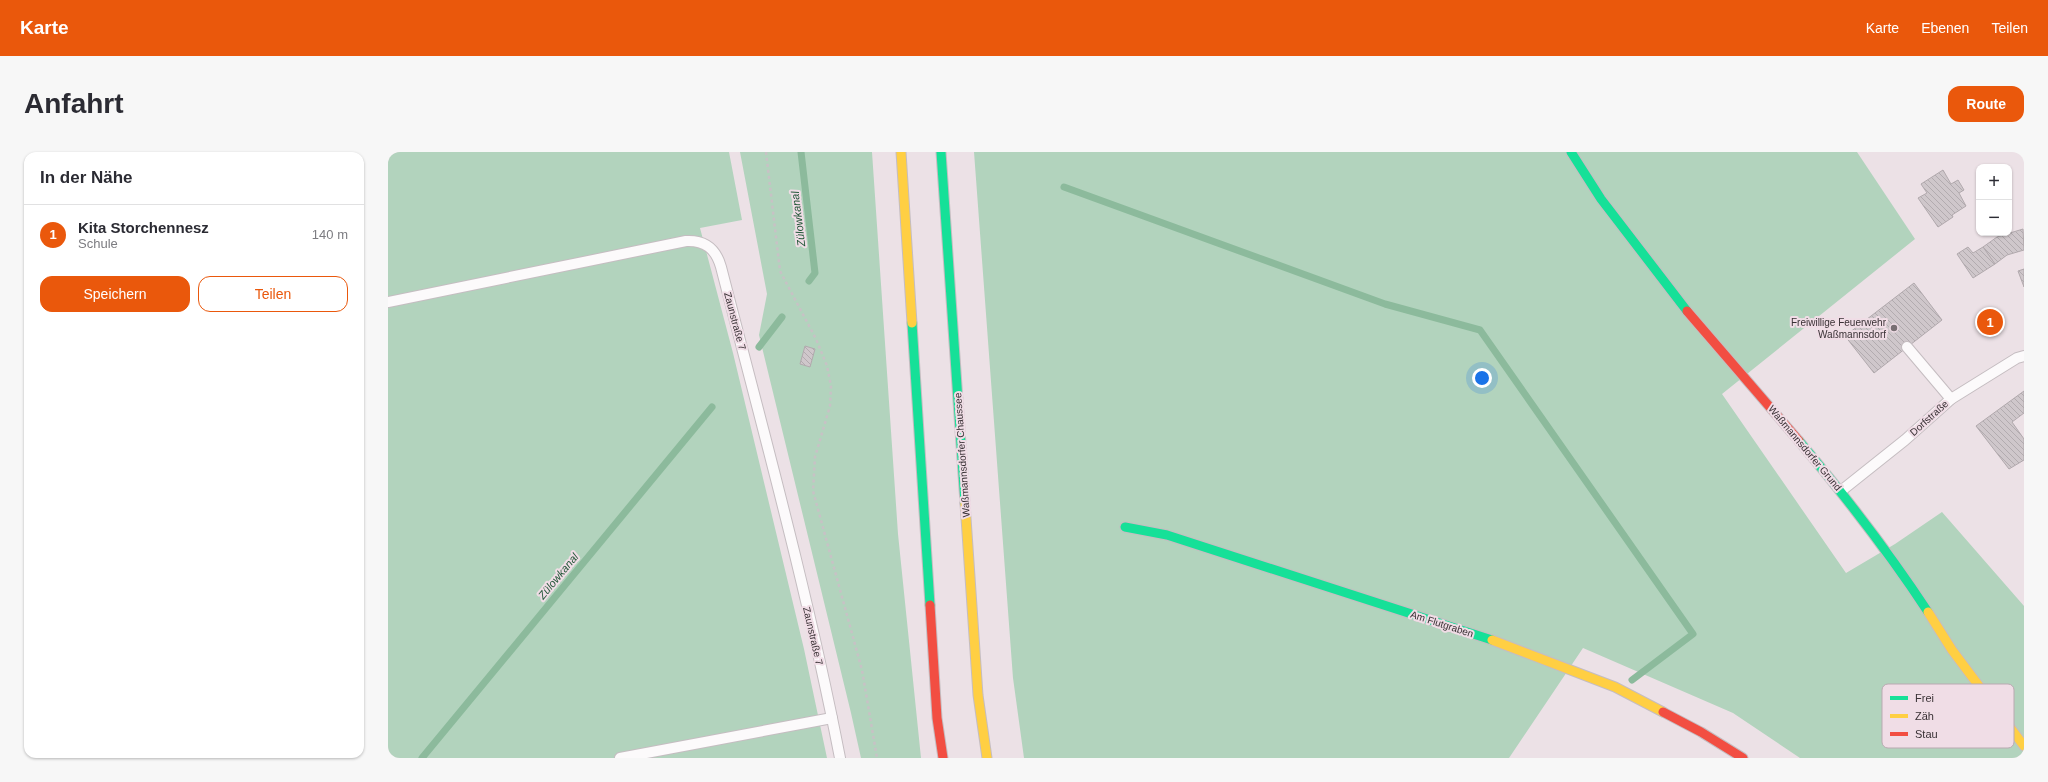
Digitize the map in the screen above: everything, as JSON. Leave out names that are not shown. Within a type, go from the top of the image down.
[{"type":"street","points":[[901,152],[937,718],[943,758]]},
{"type":"street","name":"Waßmannsdorfer Chaussee","points":[[941,152],[978,695],[987,758]]},
{"type":"street","name":"Waßmannsdorfer Grund","points":[[1573,155],[1601,199],[1672,293],[1841,491],[1894,560],[1952,650],[1978,684]]},
{"type":"street","name":"Am Flutgraben","points":[[1125,527],[1167,535],[1504,644],[1615,687],[1701,732],[1743,758]]},
{"type":"street","name":"Waßmannsdorfer Grund","points":[[2014,733],[2024,746]]},
{"type":"lane","name":"Zaunstraße 7","points":[[388,302],[686,241],[696,240],[707,244],[718,259],[721,267],[797,566],[840,758]]},
{"type":"lane","points":[[1907,348],[1951,399]]},
{"type":"lane","name":"Dorfstraße","points":[[1841,491],[1905,440],[1951,399],[2017,358],[2024,356]]},
{"type":"lane","points":[[620,758],[832,718]]},
{"type":"path","points":[[766,152],[780,271],[816,339],[827,366],[831,386],[830,406],[815,457],[813,491],[862,670],[877,758]]},
{"type":"green space","points":[[388,152],[729,152],[742,220],[700,228],[733,353],[804,649],[827,758],[388,758]]},
{"type":"green space","points":[[740,152],[872,152],[898,534],[921,758],[861,758],[759,335],[767,294]]},
{"type":"green space","points":[[974,152],[1857,152],[1915,239],[1722,394],[1846,573],[1895,544],[1942,512],[2024,606],[2024,758],[1800,758],[1733,713],[1583,648],[1509,758],[1024,758],[1013,678]]},
{"type":"building","points":[[1943,170],[1951,184],[1958,180],[1964,190],[1959,193],[1966,206],[1938,227],[1918,198],[1927,193],[1921,184]]},
{"type":"building","points":[[2023,229],[2024,250],[2007,255],[1995,264],[1983,247],[1997,237],[2012,236],[2012,232]]},
{"type":"building","points":[[1968,247],[1973,253],[1983,247],[1995,264],[1973,278],[1957,254]]},
{"type":"building","points":[[2024,269],[2024,287],[2018,271]]},
{"type":"building","name":"Freiwillige Feuerwehr Waßmannsdorf","points":[[1914,283],[1942,320],[1874,373],[1845,336]]},
{"type":"building","points":[[805,346],[815,349],[810,367],[800,364]]},
{"type":"building","points":[[2024,391],[2024,413],[2012,422],[2024,439],[2024,460],[2009,469],[1976,426]]},
{"type":"waterway","name":"Zülowkanal","points":[[801,152],[815,273],[809,281]]},
{"type":"waterway","points":[[1064,187],[1385,304],[1480,330],[1693,634],[1632,680]]},
{"type":"waterway","name":"Zülowkanal","points":[[759,347],[782,317]]},
{"type":"waterway","name":"Zülowkanal","points":[[422,758],[712,407]]},
{"type":"traffic: fast","points":[[941,152],[965,503]]},
{"type":"traffic: fast","points":[[1571,152],[1601,199],[1687,311]]},
{"type":"traffic: fast","points":[[912,323],[930,605]]},
{"type":"traffic: fast","points":[[1799,441],[1898,567],[1928,612]]},
{"type":"traffic: fast","points":[[1125,527],[1167,535],[1492,640]]},
{"type":"traffic: slow","points":[[901,152],[912,323]]},
{"type":"traffic: slow","points":[[965,503],[978,695],[987,758]]},
{"type":"traffic: slow","points":[[1928,612],[1952,650],[1978,684]]},
{"type":"traffic: slow","points":[[1492,640],[1615,687],[1663,712]]},
{"type":"traffic: slow","points":[[2014,733],[2024,746]]},
{"type":"traffic: jam","points":[[1687,311],[1799,441]]},
{"type":"traffic: jam","points":[[930,605],[937,718],[943,758]]},
{"type":"traffic: jam","points":[[1663,712],[1701,732],[1743,758]]},
{"type":"place","name":"Kita Storchennesz","points":[[1990,322]]},
{"type":"place","name":"Freiwillige Feuerwehr Waßmannsdorf","points":[[1894,328]]}]
